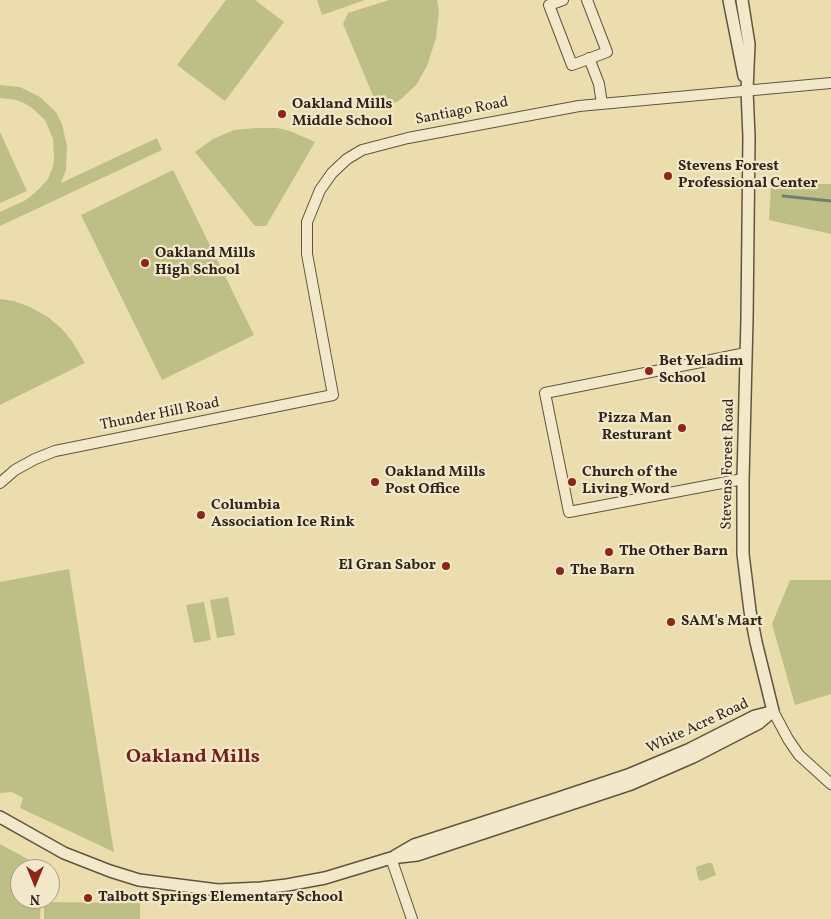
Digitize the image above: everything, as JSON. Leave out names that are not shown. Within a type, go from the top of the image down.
[{"type":"street","points":[[563,0],[550,5],[572,65],[606,52],[587,0]]},
{"type":"street","name":"Stevens Forest Road","points":[[729,0],[747,90]]},
{"type":"street","name":"Stevens Forest Road","points":[[742,0],[749,44],[743,479],[743,554],[746,582],[756,642],[773,711],[799,755],[831,784]]},
{"type":"street","points":[[589,58],[599,84],[602,104]]},
{"type":"street","name":"Santiago Road","points":[[333,396],[310,276],[306,238],[307,222],[320,190],[332,172],[354,155],[380,144],[542,112],[602,104],[831,83]]},
{"type":"street","points":[[743,479],[569,512],[545,393],[746,353]]},
{"type":"street","name":"Thunder Hill Road","points":[[0,483],[15,470],[55,451],[333,396]]},
{"type":"street","name":"White Acre Road","points":[[0,817],[64,853],[139,880],[185,887],[238,890],[287,885],[325,878],[391,858],[414,844],[580,792],[656,764],[755,716],[773,711]]},
{"type":"street","points":[[391,858],[412,919]]},
{"type":"green space","points":[[226,0],[255,0],[284,22],[225,101],[177,65]]},
{"type":"green space","points":[[317,0],[365,0],[322,15]]},
{"type":"green space","points":[[389,0],[437,0],[439,11],[436,38],[427,66],[417,84],[400,100],[379,110],[343,24],[348,13]]},
{"type":"green space","points":[[0,85],[20,87],[40,97],[56,112],[62,124],[67,146],[66,170],[61,183],[157,138],[162,150],[0,226],[0,212],[26,200],[38,190],[48,179],[54,158],[53,139],[45,120],[24,103],[0,98]]},
{"type":"green space","points":[[277,128],[290,131],[315,142],[266,226],[255,226],[195,152],[213,139],[234,130]]},
{"type":"green space","points":[[0,132],[27,191],[0,203]]},
{"type":"green space","points":[[173,170],[254,335],[162,380],[81,215]]},
{"type":"green space","points":[[771,184],[831,184],[831,234],[769,220]]},
{"type":"green space","points":[[0,299],[14,301],[30,307],[48,317],[72,341],[85,363],[0,405]]},
{"type":"green space","points":[[69,569],[114,852],[20,808],[23,798],[12,792],[0,793],[0,582]]},
{"type":"green space","points":[[790,580],[831,580],[831,694],[795,705],[772,624]]},
{"type":"green space","points":[[228,597],[235,635],[217,638],[210,600]]},
{"type":"green space","points":[[204,602],[211,640],[194,643],[186,605]]},
{"type":"green space","points":[[0,844],[28,859],[10,859],[10,909],[40,909],[40,919],[0,919]]},
{"type":"green space","points":[[712,863],[716,875],[701,881],[698,879],[696,867]]},
{"type":"green space","points":[[60,902],[140,903],[140,919],[44,919],[44,909],[60,909]]},
{"type":"waterway","points":[[783,196],[831,201]]},
{"type":"place","name":"Oakland Mills Middle School","points":[[282,114]]},
{"type":"place","name":"Stevens Forest Professional Center","points":[[668,176]]},
{"type":"place","name":"Oakland Mills High School","points":[[145,263]]},
{"type":"place","name":"Bet Yeladim School","points":[[649,371]]},
{"type":"place","name":"Pizza Man Resturant","points":[[682,428]]},
{"type":"place","name":"Oakland Mills Post Office","points":[[375,482]]},
{"type":"place","name":"Church of the Living Word","points":[[572,482]]},
{"type":"place","name":"Columbia Association Ice Rink","points":[[201,515]]},
{"type":"place","name":"The Other Barn","points":[[609,552]]},
{"type":"place","name":"El Gran Sabor","points":[[446,566]]},
{"type":"place","name":"The Barn","points":[[560,571]]},
{"type":"place","name":"SAM's Mart","points":[[671,622]]},
{"type":"place","name":"Talbott Springs Elementary School","points":[[88,898]]},
{"type":"district","name":"Oakland Mills","points":[[193,758]]}]
